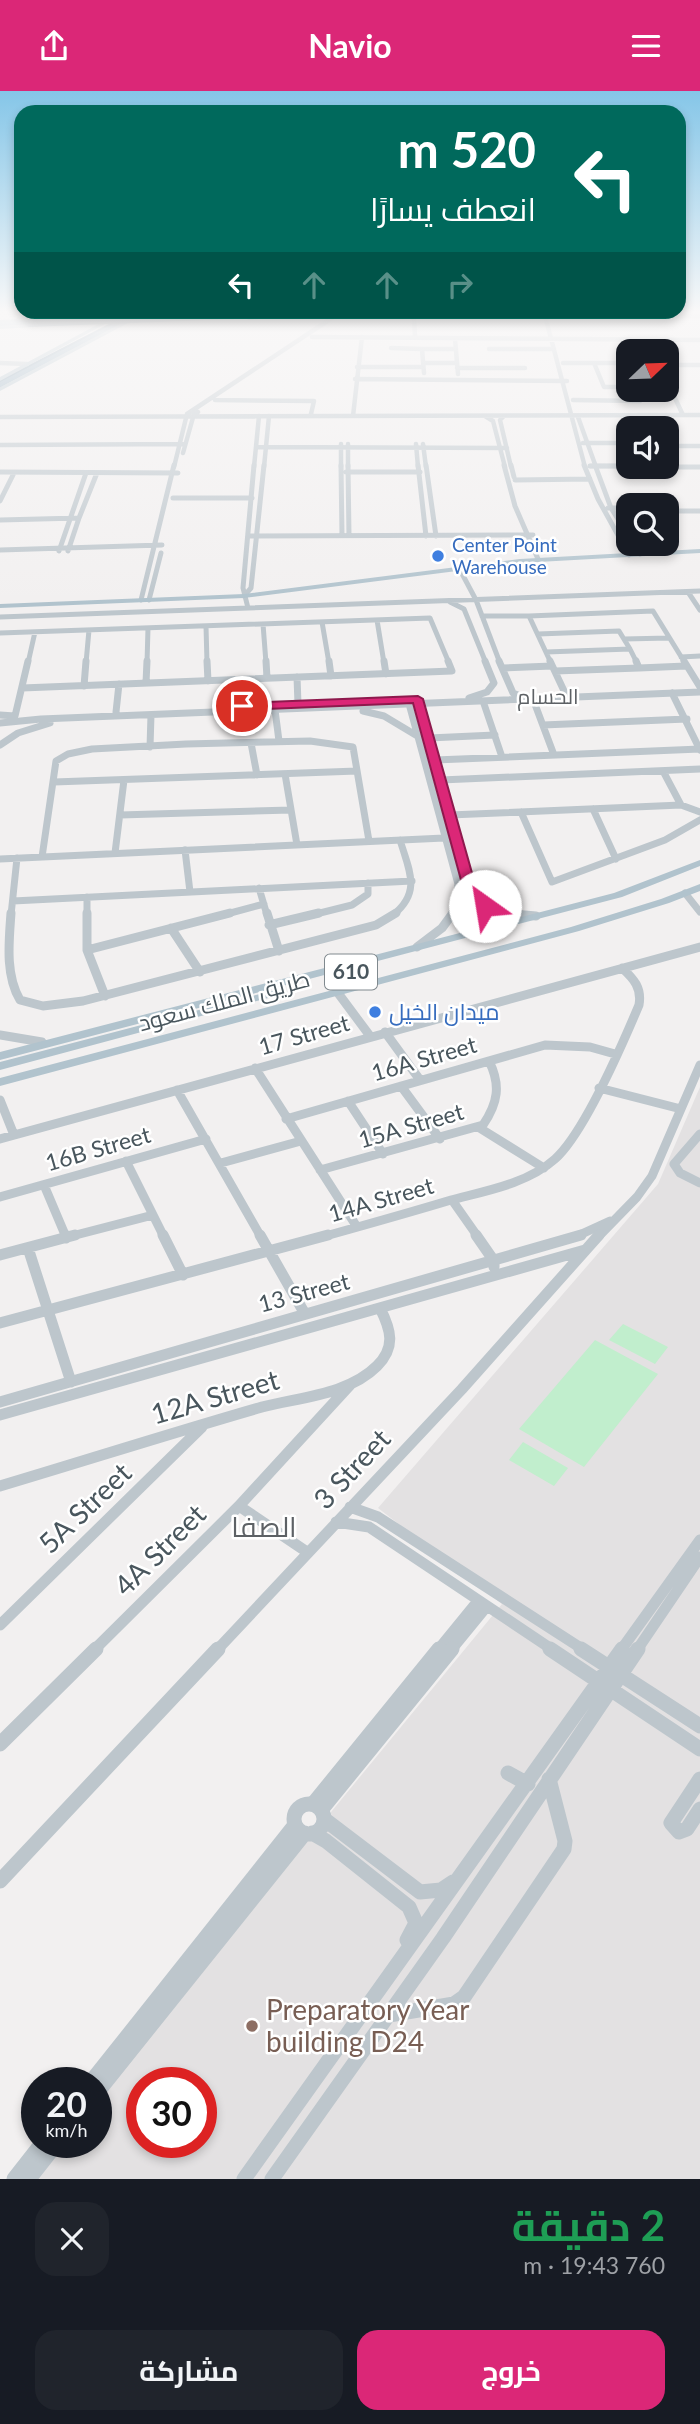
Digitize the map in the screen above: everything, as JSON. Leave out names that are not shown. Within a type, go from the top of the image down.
[{"type":"main road","points":[[679,546],[700,545]]},
{"type":"main road","points":[[679,550],[700,551]]},
{"type":"main road","points":[[246,590],[540,556],[616,552]]},
{"type":"main road","points":[[0,606],[246,590],[459,569],[540,556]]},
{"type":"main road","points":[[0,599],[146,597]]},
{"type":"main road","points":[[0,1056],[618,895],[700,863]]},
{"type":"main road","name":"طريق الملك سعود","points":[[0,1066],[592,909],[700,873]]},
{"type":"main road","name":"طريق الملك سعود","points":[[0,1082],[575,929],[700,887]]},
{"type":"street","points":[[146,597],[182,446],[186,415],[194,409]]},
{"type":"street","points":[[182,446],[194,415],[202,409]]},
{"type":"street","points":[[311,414],[312,409]]},
{"type":"street","points":[[353,409],[353,415]]},
{"type":"street","points":[[573,409],[616,516]]},
{"type":"street","points":[[574,409],[579,445],[590,479],[602,510],[616,534]]},
{"type":"street","points":[[194,415],[700,414]]},
{"type":"street","points":[[0,415],[700,414]]},
{"type":"street","points":[[481,415],[494,421],[530,534]]},
{"type":"street","points":[[248,608],[248,535],[259,416]]},
{"type":"street","points":[[246,590],[257,535],[269,416]]},
{"type":"street","points":[[504,416],[500,420],[503,446],[515,506],[540,556]]},
{"type":"street","points":[[579,445],[616,445]]},
{"type":"street","points":[[679,445],[700,445]]},
{"type":"street","points":[[0,446],[182,446]]},
{"type":"street","points":[[256,446],[503,446]]},
{"type":"street","points":[[342,534],[344,446]]},
{"type":"street","points":[[344,446],[349,472],[349,534]]},
{"type":"street","points":[[416,446],[435,534]]},
{"type":"street","points":[[423,446],[426,534]]},
{"type":"street","points":[[586,466],[616,466]]},
{"type":"street","points":[[679,467],[700,467]]},
{"type":"street","points":[[342,472],[422,471]]},
{"type":"street","points":[[1,474],[175,474]]},
{"type":"street","points":[[1,474],[85,474]]},
{"type":"street","points":[[0,482],[1,474]]},
{"type":"street","points":[[59,550],[85,474]]},
{"type":"street","points":[[68,549],[96,474]]},
{"type":"street","points":[[159,546],[173,498],[175,474]]},
{"type":"street","points":[[0,501],[13,475]]},
{"type":"street","points":[[514,480],[590,479]]},
{"type":"street","points":[[173,498],[252,498]]},
{"type":"street","points":[[679,510],[700,509]]},
{"type":"street","points":[[602,510],[616,510]]},
{"type":"street","points":[[0,518],[80,516]]},
{"type":"street","points":[[248,535],[530,534]]},
{"type":"street","points":[[0,552],[159,546]]},
{"type":"street","points":[[459,569],[476,600],[510,689],[520,696]]},
{"type":"street","points":[[0,617],[700,591]]},
{"type":"street","points":[[688,592],[700,610]]},
{"type":"street","points":[[643,593],[700,689]]},
{"type":"street","points":[[448,601],[464,609],[494,683],[487,692],[469,698]]},
{"type":"street","points":[[482,616],[653,611]]},
{"type":"street","points":[[609,613],[639,668]]},
{"type":"street","points":[[529,616],[565,693]]},
{"type":"street","points":[[0,633],[430,618],[452,671],[22,688]]},
{"type":"street","points":[[377,620],[386,674]]},
{"type":"street","points":[[322,622],[331,676]]},
{"type":"street","points":[[262,624],[267,678]]},
{"type":"street","points":[[206,626],[208,681]]},
{"type":"street","points":[[146,683],[148,628]]},
{"type":"street","points":[[84,686],[89,630]]},
{"type":"street","points":[[538,634],[619,631]]},
{"type":"street","points":[[15,716],[35,632]]},
{"type":"street","points":[[624,639],[669,638]]},
{"type":"street","points":[[546,652],[630,649]]},
{"type":"street","points":[[681,657],[700,656]]},
{"type":"street","points":[[503,669],[686,666]]},
{"type":"street","points":[[297,677],[298,704]]},
{"type":"street","points":[[116,712],[119,684]]},
{"type":"street","points":[[418,701],[451,703],[672,693],[700,689]]},
{"type":"street","points":[[0,719],[275,710],[565,693],[700,689]]},
{"type":"street","points":[[435,760],[700,749],[672,693]]},
{"type":"street","points":[[533,699],[554,755]]},
{"type":"street","points":[[418,701],[467,880],[485,906],[506,915],[537,916]]},
{"type":"street","points":[[483,701],[502,757]]},
{"type":"street","points":[[0,719],[15,716],[298,704],[409,702]]},
{"type":"street","points":[[409,702],[458,884],[456,910],[434,937],[417,947]]},
{"type":"street","points":[[424,719],[439,707],[451,703]]},
{"type":"street","points":[[336,707],[384,716],[419,737]]},
{"type":"street","points":[[275,710],[279,741]]},
{"type":"street","points":[[150,747],[151,715]]},
{"type":"street","points":[[0,745],[18,733],[68,718]]},
{"type":"street","points":[[542,725],[687,719]]},
{"type":"street","points":[[429,738],[495,735]]},
{"type":"street","points":[[42,857],[56,761],[68,754],[92,750],[150,747],[327,740],[348,744],[353,747],[369,841]]},
{"type":"street","points":[[251,743],[257,775]]},
{"type":"street","points":[[440,780],[700,769]]},
{"type":"street","points":[[54,782],[357,771]]},
{"type":"street","points":[[663,771],[681,805]]},
{"type":"street","points":[[285,774],[297,845]]},
{"type":"street","points":[[115,853],[124,780]]},
{"type":"street","points":[[450,815],[681,805],[700,813]]},
{"type":"street","points":[[593,809],[616,859]]},
{"type":"street","points":[[120,815],[291,810]]},
{"type":"street","points":[[521,812],[552,882],[665,840],[700,820]]},
{"type":"street","points":[[0,859],[444,838]]},
{"type":"street","points":[[17,858],[6,966],[10,986],[18,999],[34,1006],[55,1006],[105,996],[376,925],[397,913],[410,900],[414,888],[400,840]]},
{"type":"street","points":[[185,850],[190,892]]},
{"type":"street","points":[[13,901],[412,881]]},
{"type":"street","points":[[270,925],[352,905],[368,894],[368,883]]},
{"type":"street","points":[[259,888],[279,951]]},
{"type":"street","points":[[685,893],[700,912]]},
{"type":"street","points":[[87,897],[87,950],[105,996]]},
{"type":"street","points":[[458,902],[471,911],[485,906]]},
{"type":"street","points":[[87,950],[264,904]]},
{"type":"street","points":[[171,928],[200,972]]},
{"type":"street","name":"17 Street","points":[[0,1139],[700,947]]},
{"type":"street","name":"14A Street","points":[[0,1323],[452,1200],[526,1178],[544,1168],[563,1152],[599,1088],[640,1004],[641,995],[634,979],[622,968]]},
{"type":"street","points":[[338,993],[370,1036]]},
{"type":"street","points":[[385,1032],[421,1080]]},
{"type":"street","points":[[0,1035],[42,1042]]},
{"type":"street","name":"16A Street","points":[[286,1119],[545,1045],[590,1047],[615,1054]]},
{"type":"street","name":"15A Street","points":[[320,1170],[478,1127],[489,1117],[500,1092],[496,1074],[489,1061]]},
{"type":"street","name":"3 Street","points":[[0,1881],[462,1389],[616,1218],[652,1176],[700,1065]]},
{"type":"street","points":[[255,1068],[357,1227]]},
{"type":"street","points":[[401,1086],[440,1139]]},
{"type":"street","points":[[599,1088],[681,1109]]},
{"type":"street","points":[[177,1090],[306,1314]]},
{"type":"street","points":[[0,1100],[14,1135]]},
{"type":"street","points":[[348,1101],[383,1154]]},
{"type":"street","points":[[478,1127],[544,1168]]},
{"type":"street","points":[[700,1134],[674,1164],[680,1173],[700,1183]]},
{"type":"street","name":"16B Street","points":[[0,1197],[206,1139]]},
{"type":"street","points":[[221,1163],[301,1141]]},
{"type":"street","points":[[126,1161],[183,1275]]},
{"type":"street","points":[[44,1185],[66,1238]]},
{"type":"street","points":[[452,1200],[494,1261],[493,1276]]},
{"type":"street","points":[[0,1255],[153,1215]]},
{"type":"street","name":"13 Street","points":[[0,1402],[568,1239],[616,1218]]},
{"type":"street","points":[[568,1239],[587,1248]]},
{"type":"street","points":[[28,1248],[71,1382]]},
{"type":"street","name":"13 Street","points":[[0,1415],[587,1248]]},
{"type":"street","name":"12A Street","points":[[0,1484],[350,1385],[380,1363],[388,1349],[392,1336],[380,1308]]},
{"type":"street","name":"4A Street","points":[[0,1744],[239,1506],[350,1385]]},
{"type":"street","name":"5A Street","points":[[0,1625],[203,1425]]},
{"type":"street","points":[[239,1506],[307,1552]]},
{"type":"street","points":[[350,1507],[439,1557],[700,1727]]},
{"type":"street","points":[[336,1522],[374,1522],[430,1568],[700,1749]]},
{"type":"street","points":[[272,2179],[389,2015],[549,1779],[604,1685],[696,1557],[700,1540]]},
{"type":"street","points":[[430,1568],[439,1557]]},
{"type":"street","points":[[104,2067],[304,1830],[318,1830],[319,1811],[482,1603]]},
{"type":"street","points":[[512,1623],[522,1611]]},
{"type":"street","points":[[243,2179],[528,1784],[604,1685]]},
{"type":"street","points":[[508,1773],[528,1784]]},
{"type":"street","points":[[389,2015],[454,2004],[464,1997],[564,1849],[565,1841],[549,1779]]},
{"type":"street","points":[[700,1779],[671,1823],[673,1828],[679,1832],[687,1829],[700,1809]]},
{"type":"street","points":[[399,1962],[402,1946],[417,1923],[416,1915],[326,1841],[304,1830],[293,1818],[299,1807],[319,1811],[420,1892],[441,1890],[462,1875]]},
{"type":"street","points":[[112,2074],[304,1830]]},
{"type":"street","points":[[14,2179],[30,2158]]},
{"type":"street","points":[[29,2179],[45,2158]]},
{"type":"shaded area","points":[[700,1087],[700,2179],[30,2179],[47,2158],[112,2158],[112,2079],[502,1604],[378,1508],[658,1184]]},
{"type":"green space","points":[[623,1324],[668,1347],[655,1364],[609,1340]]},
{"type":"green space","points":[[595,1340],[658,1374],[584,1467],[519,1429]]},
{"type":"green space","points":[[523,1442],[568,1468],[554,1486],[509,1460]]},
{"type":"place","name":"Center Point Warehouse","points":[[438,556]]},
{"type":"place","name":"ميدان الخيل","points":[[375,1012]]},
{"type":"place","name":"Preparatory Year building D24","points":[[252,2026]]},
{"type":"district","name":"الحسام","points":[[548,697]]},
{"type":"district","name":"الصفا","points":[[264,1527]]},
{"type":"route","points":[[242,706],[418,699],[467,880],[485,906]]}]
